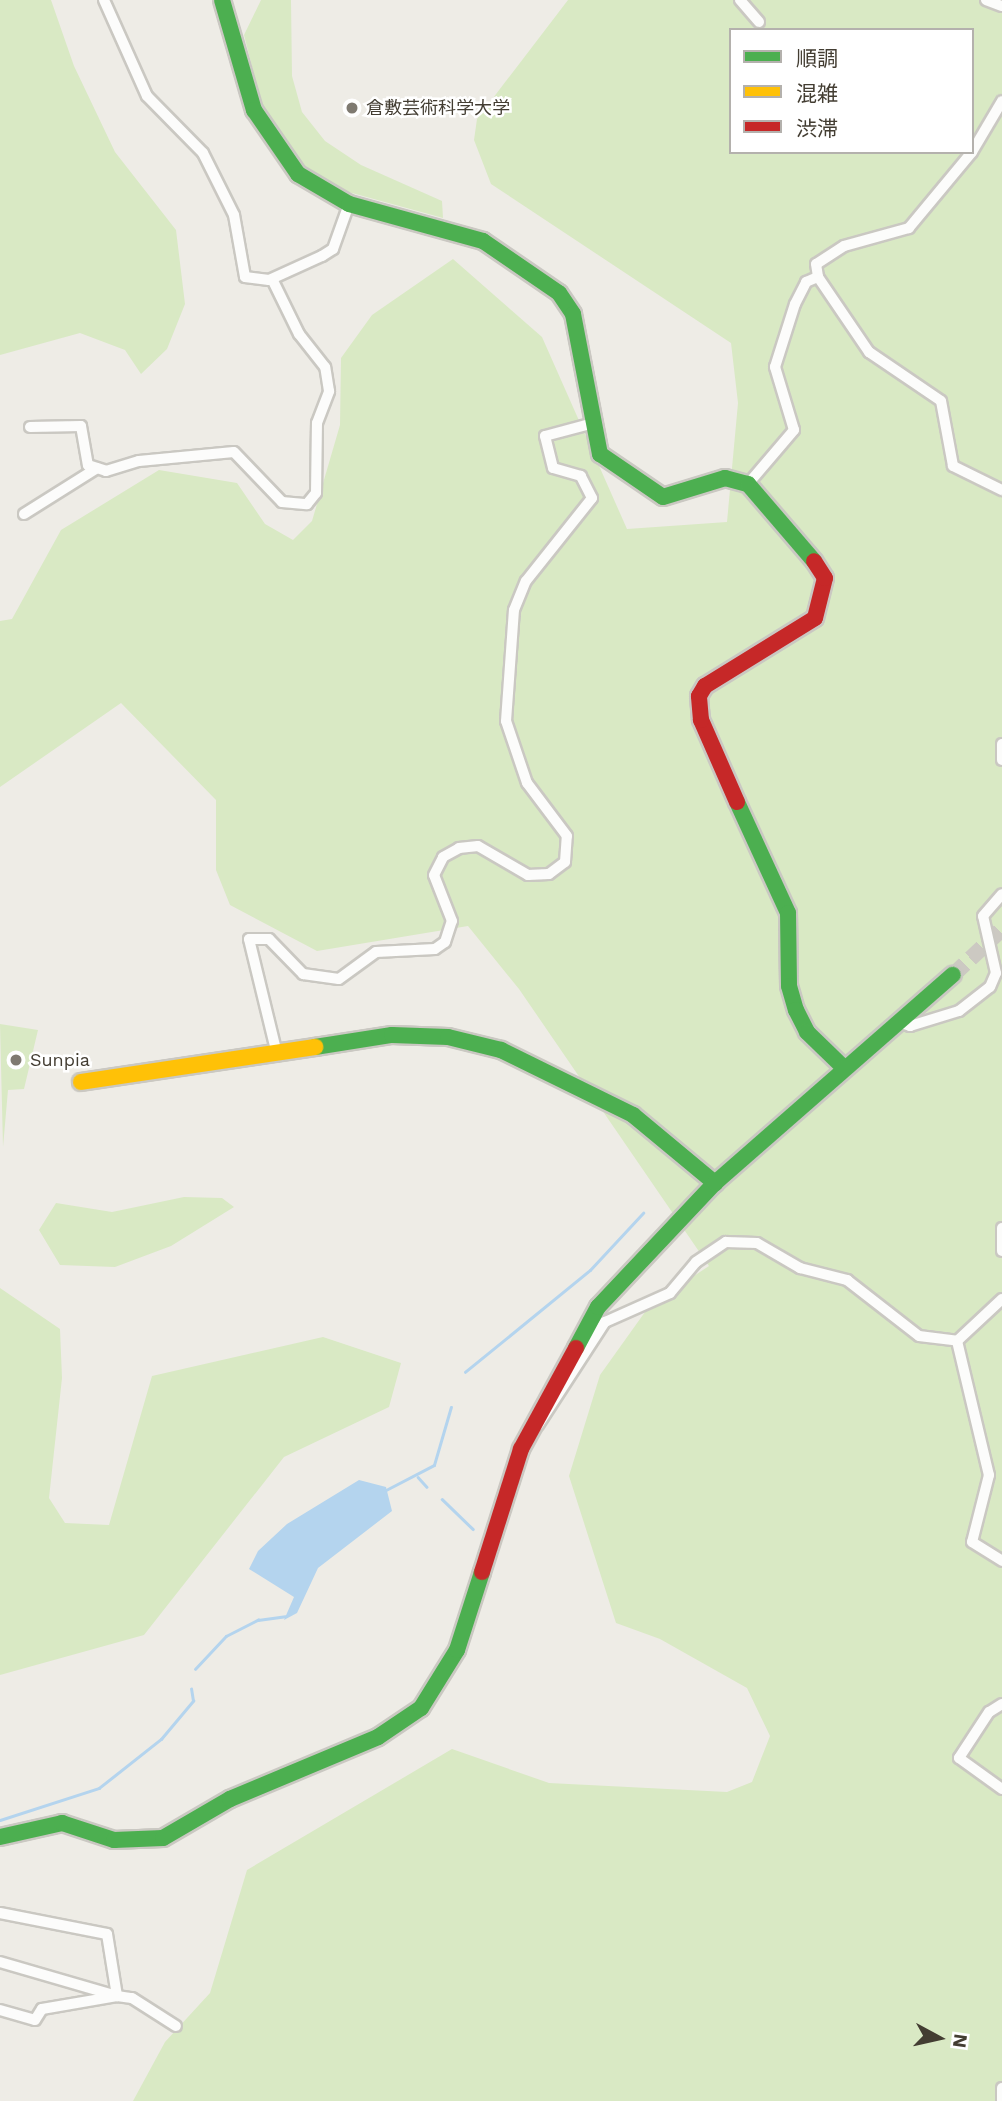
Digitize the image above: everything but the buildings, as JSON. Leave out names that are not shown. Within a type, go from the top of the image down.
[{"type":"street","points":[[104,0],[147,96],[203,153],[234,215],[245,276],[272,279],[332,249],[349,204]]},
{"type":"street","points":[[222,0],[265,132],[299,174],[349,204],[483,240],[559,293],[573,314],[590,424],[600,454],[639,486],[663,497],[725,478],[748,484],[796,533],[825,578],[824,601],[798,633],[705,686],[701,720],[729,774],[746,833],[788,914],[789,986],[796,1010],[807,1032],[844,1068]]},
{"type":"street","points":[[740,0],[759,22]]},
{"type":"street","points":[[986,0],[1002,6]]},
{"type":"street","points":[[974,149],[1002,101]]},
{"type":"street","points":[[970,154],[909,228],[844,246],[817,264],[818,277],[869,352],[941,401],[953,466],[1002,490]]},
{"type":"street","points":[[748,484],[794,430],[775,367],[795,304],[806,282],[818,277]]},
{"type":"street","points":[[30,427],[81,426],[88,465],[97,468],[234,452],[282,502],[307,504],[316,493],[317,422],[329,391],[326,367],[299,334],[272,279]]},
{"type":"street","points":[[277,1054],[249,939],[270,939],[303,974],[339,979],[376,953],[435,949],[445,942],[452,921],[435,875],[443,857],[459,848],[478,846],[528,875],[549,874],[565,862],[567,836],[527,783],[506,721],[514,610],[526,581],[592,498],[581,476],[553,468],[545,436],[590,424]]},
{"type":"street","points":[[24,514],[97,468]]},
{"type":"street","points":[[1002,744],[1002,760]]},
{"type":"street","points":[[898,1022],[910,1026],[959,1011],[990,986],[996,973],[983,916],[1002,894]]},
{"type":"street","points":[[0,1837],[62,1823],[114,1840],[147,1843],[399,1725],[435,1692],[457,1650],[492,1524],[527,1436],[598,1307],[715,1183],[953,975]]},
{"type":"street","points":[[81,1082],[392,1035],[476,1043],[633,1115],[715,1183]]},
{"type":"street","points":[[1002,1228],[1002,1251]]},
{"type":"street","points":[[527,1436],[554,1410],[587,1342],[605,1322],[670,1293],[696,1262],[726,1242],[757,1243],[800,1268],[847,1280],[919,1336],[957,1341]]},
{"type":"street","points":[[957,1341],[1002,1299]]},
{"type":"street","points":[[957,1341],[989,1475],[972,1542],[1002,1561]]},
{"type":"street","points":[[1002,1704],[989,1712],[959,1758],[1002,1789]]},
{"type":"street","points":[[0,1913],[107,1934],[117,1996]]},
{"type":"street","points":[[0,1962],[132,1998],[176,2026]]},
{"type":"street","points":[[0,2010],[35,2020],[42,2009],[117,1996]]},
{"type":"street","points":[[1002,2088],[1002,2101]]},
{"type":"green space","points":[[0,0],[51,0],[74,66],[115,152],[176,230],[185,304],[167,349],[141,374],[125,350],[80,333],[0,355]]},
{"type":"green space","points":[[261,0],[291,0],[292,76],[302,112],[325,141],[361,165],[442,201],[443,218],[341,190],[308,169],[287,145],[261,102],[244,35]]},
{"type":"green space","points":[[568,0],[1002,0],[1002,2101],[133,2101],[165,2042],[210,1993],[247,1870],[452,1749],[549,1783],[727,1792],[752,1782],[770,1736],[747,1688],[660,1639],[616,1623],[569,1476],[600,1375],[650,1305],[709,1266],[519,989],[468,926],[317,951],[230,905],[216,870],[216,800],[121,703],[0,787],[0,621],[12,619],[61,530],[159,470],[237,483],[265,524],[293,540],[312,521],[340,425],[341,358],[372,315],[453,259],[542,337],[627,529],[727,522],[738,403],[731,343],[491,184],[474,140],[477,119]]},
{"type":"green space","name":"Sunpia","points":[[0,1024],[38,1030],[24,1089],[8,1090],[3,1147]]},
{"type":"green space","points":[[184,1197],[222,1198],[234,1207],[171,1246],[115,1267],[60,1265],[39,1230],[56,1203],[112,1212]]},
{"type":"green space","points":[[0,1288],[60,1329],[62,1378],[49,1498],[65,1523],[109,1525],[152,1376],[323,1337],[401,1363],[389,1407],[284,1457],[144,1635],[0,1675]]},
{"type":"water","points":[[359,1480],[386,1487],[392,1511],[318,1568],[297,1613],[284,1620],[294,1597],[249,1569],[258,1551],[287,1524]]},
{"type":"waterway","points":[[465,1372],[590,1270],[643,1213]]},
{"type":"waterway","points":[[386,1490],[434,1465],[451,1407]]},
{"type":"waterway","points":[[418,1477],[427,1487]]},
{"type":"waterway","points":[[442,1499],[473,1529]]},
{"type":"waterway","points":[[195,1669],[226,1636],[258,1620],[285,1616]]},
{"type":"waterway","points":[[0,1820],[99,1788],[161,1739],[193,1701],[191,1689]]},
{"type":"tunnel","points":[[953,975],[1002,929]]},
{"type":"traffic: fast","points":[[222,0],[254,110],[298,174],[349,204],[483,241],[559,293],[573,314],[600,454],[663,497],[725,478],[748,484],[814,561]]},
{"type":"traffic: fast","points":[[737,802],[788,913],[789,986],[796,1010],[807,1032],[844,1068]]},
{"type":"traffic: fast","points":[[576,1348],[598,1307],[715,1183],[953,975]]},
{"type":"traffic: fast","points":[[315,1047],[392,1035],[448,1037],[501,1050],[633,1115],[715,1183]]},
{"type":"traffic: fast","points":[[0,1837],[62,1823],[114,1840],[163,1838],[230,1799],[378,1737],[421,1708],[457,1650],[482,1572]]},
{"type":"traffic: slow","points":[[81,1082],[315,1047]]},
{"type":"traffic: jam","points":[[737,802],[701,720],[699,696],[705,686],[815,618],[825,578],[814,561]]},
{"type":"traffic: jam","points":[[482,1572],[521,1449],[576,1348]]},
{"type":"place","name":"倉敷芸術科学大学","points":[[352,108]]},
{"type":"place","name":"Sunpia","points":[[16,1060]]}]
